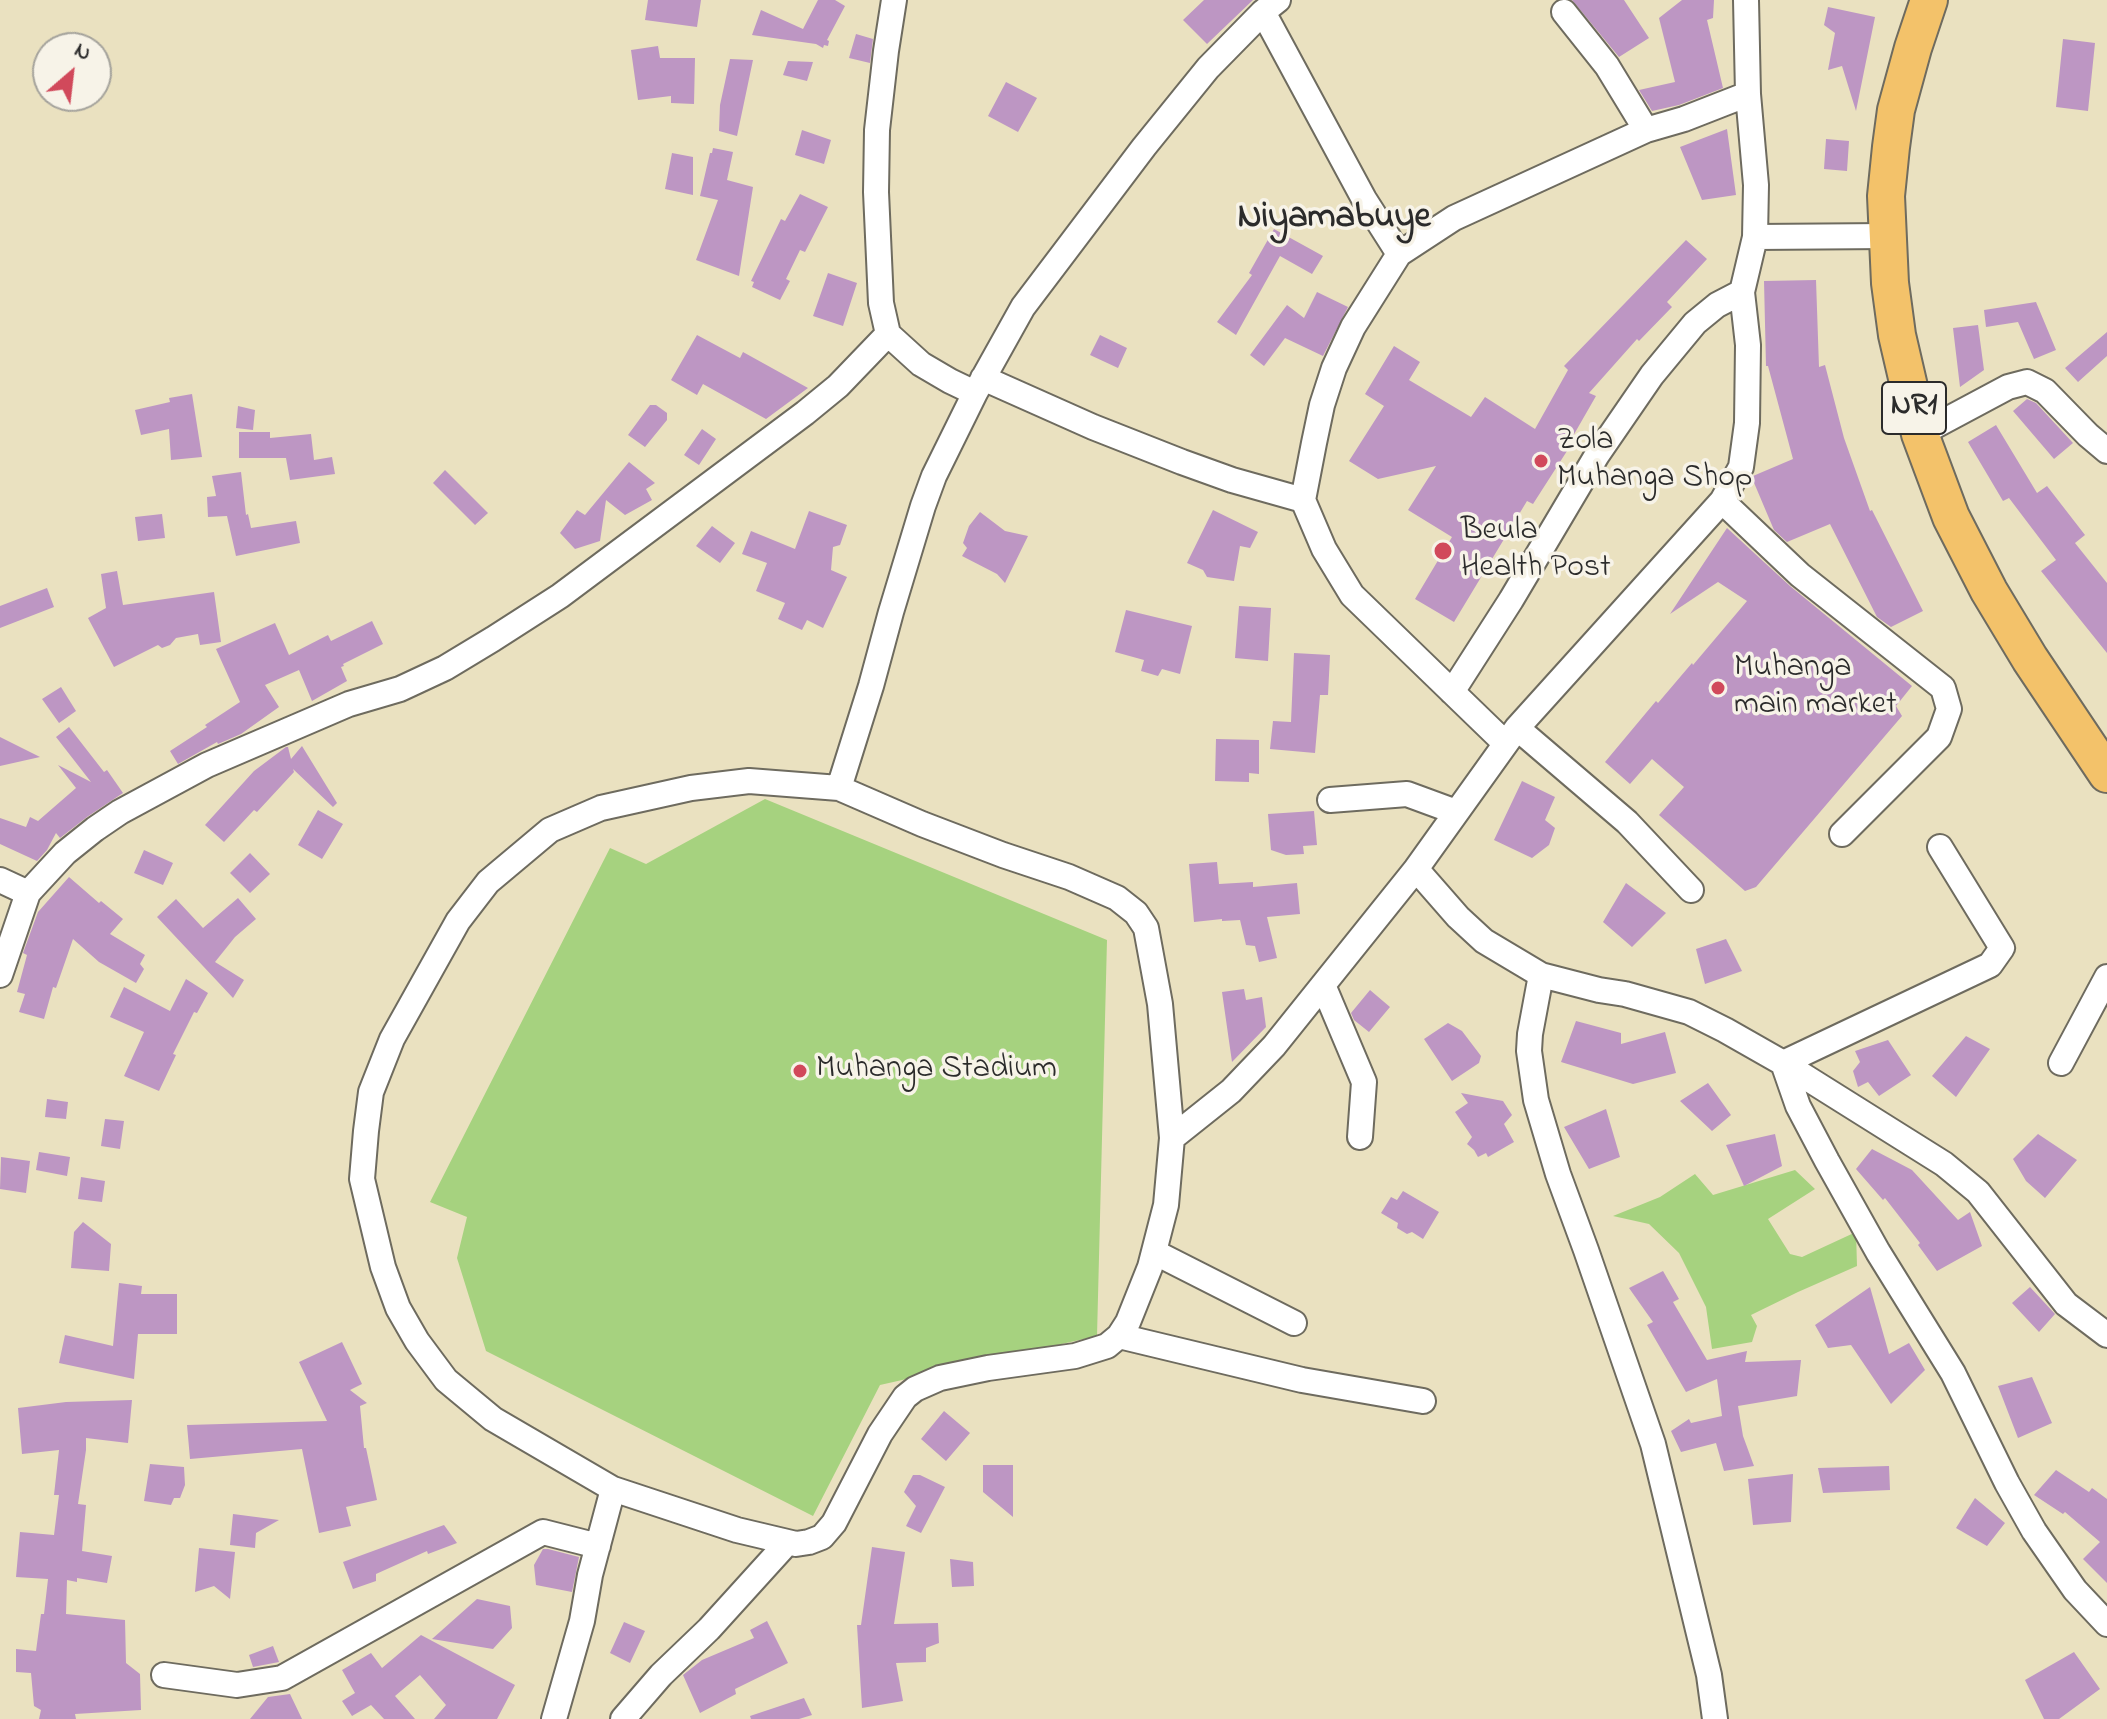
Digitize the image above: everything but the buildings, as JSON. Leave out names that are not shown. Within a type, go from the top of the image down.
[{"type":"highway","name":"NR1","points":[[1929,0],[1896,110],[1886,196],[1890,283],[1897,335],[1920,434],[1951,517],[1989,591],[2030,659],[2107,774]]},
{"type":"street","points":[[894,0],[877,130],[876,192],[881,303],[888,334],[921,364],[950,381],[979,386],[1232,480],[1303,500]]},
{"type":"street","points":[[1172,1138],[1231,1091],[1274,1046],[1416,869],[1511,735],[1722,501],[1741,467],[1747,423],[1748,345],[1742,292],[1755,237],[1756,185],[1748,94],[1746,0]]},
{"type":"street","points":[[839,788],[923,506],[934,476],[979,386],[1023,307],[1144,147],[1208,68],[1270,6],[1364,199],[1399,254]]},
{"type":"street","points":[[1564,12],[1607,66],[1646,130]]},
{"type":"street","points":[[1691,890],[1627,822],[1452,692],[1352,595],[1336,573],[1303,500],[1319,417],[1334,368],[1353,327],[1399,254],[1454,218],[1646,130],[1748,94]]},
{"type":"street","points":[[1755,237],[1888,236]]},
{"type":"street","points":[[1452,692],[1597,455],[1652,375],[1695,323],[1717,305],[1742,292]]},
{"type":"street","points":[[0,975],[28,893],[65,853],[120,812],[207,765],[349,704],[400,689],[445,668],[560,596],[805,413],[838,386],[888,334]]},
{"type":"street","points":[[1920,434],[2008,387],[2027,382],[2045,391],[2107,451]]},
{"type":"street","points":[[1722,501],[1800,575],[1943,688],[1949,709],[1939,737],[1842,834]]},
{"type":"street","points":[[749,781],[839,788],[922,824],[1069,877],[1117,898],[1136,913],[1146,928],[1160,1004],[1172,1138],[1166,1205],[1154,1252],[1128,1322],[1119,1336],[1107,1346],[1075,1356],[988,1368],[940,1378],[915,1389],[905,1397],[880,1434],[834,1523],[822,1537],[809,1542],[787,1543],[737,1530],[613,1489],[493,1419],[446,1380],[417,1341],[398,1308],[383,1267],[362,1179],[371,1092],[392,1039],[458,921],[488,882],[550,830],[601,808],[691,788],[749,781]]},
{"type":"street","points":[[1330,800],[1407,794],[1456,812]]},
{"type":"street","points":[[1783,1063],[1990,965],[2002,948],[1940,847]]},
{"type":"street","points":[[1416,869],[1458,917],[1484,941],[1541,975],[1689,1012],[1783,1063],[1944,1164],[1978,1192],[2066,1304],[2107,1335]]},
{"type":"street","points":[[0,880],[28,893]]},
{"type":"street","points":[[1541,975],[1529,1051],[1536,1100],[1558,1174],[1653,1444],[1709,1675],[1715,1719]]},
{"type":"street","points":[[2061,1063],[2107,977]]},
{"type":"street","points":[[1323,985],[1364,1082],[1360,1137]]},
{"type":"street","points":[[1783,1063],[1798,1106],[1827,1161],[1878,1252],[1953,1373],[2034,1531],[2075,1590],[2107,1624]]},
{"type":"street","points":[[1154,1252],[1294,1323]]},
{"type":"street","points":[[1119,1336],[1302,1380],[1423,1401]]},
{"type":"street","points":[[554,1719],[582,1621],[590,1575],[613,1489]]},
{"type":"street","points":[[164,1675],[237,1685],[282,1678],[543,1532],[598,1546]]},
{"type":"street","points":[[623,1719],[787,1543]]},
{"type":"green space","name":"Muhanga Stadium","points":[[765,799],[1107,940],[1097,1336],[880,1385],[813,1516],[486,1351],[457,1258],[467,1217],[430,1202],[610,848],[646,864]]},
{"type":"green space","points":[[1795,1170],[1815,1189],[1768,1219],[1790,1254],[1802,1257],[1856,1232],[1857,1266],[1751,1315],[1757,1326],[1752,1342],[1712,1349],[1706,1307],[1679,1253],[1649,1224],[1613,1216],[1660,1197],[1695,1174],[1713,1195]]},
{"type":"place","name":"Zola Muhanga Shop","points":[[1541,461]]},
{"type":"place","name":"Beula Health Post","points":[[1443,551]]},
{"type":"place","name":"Muhanga main market","points":[[1718,688]]},
{"type":"place","name":"Muhanga Stadium","points":[[800,1071]]},
{"type":"district","name":"Niyamabuye","points":[[1334,220]]}]
